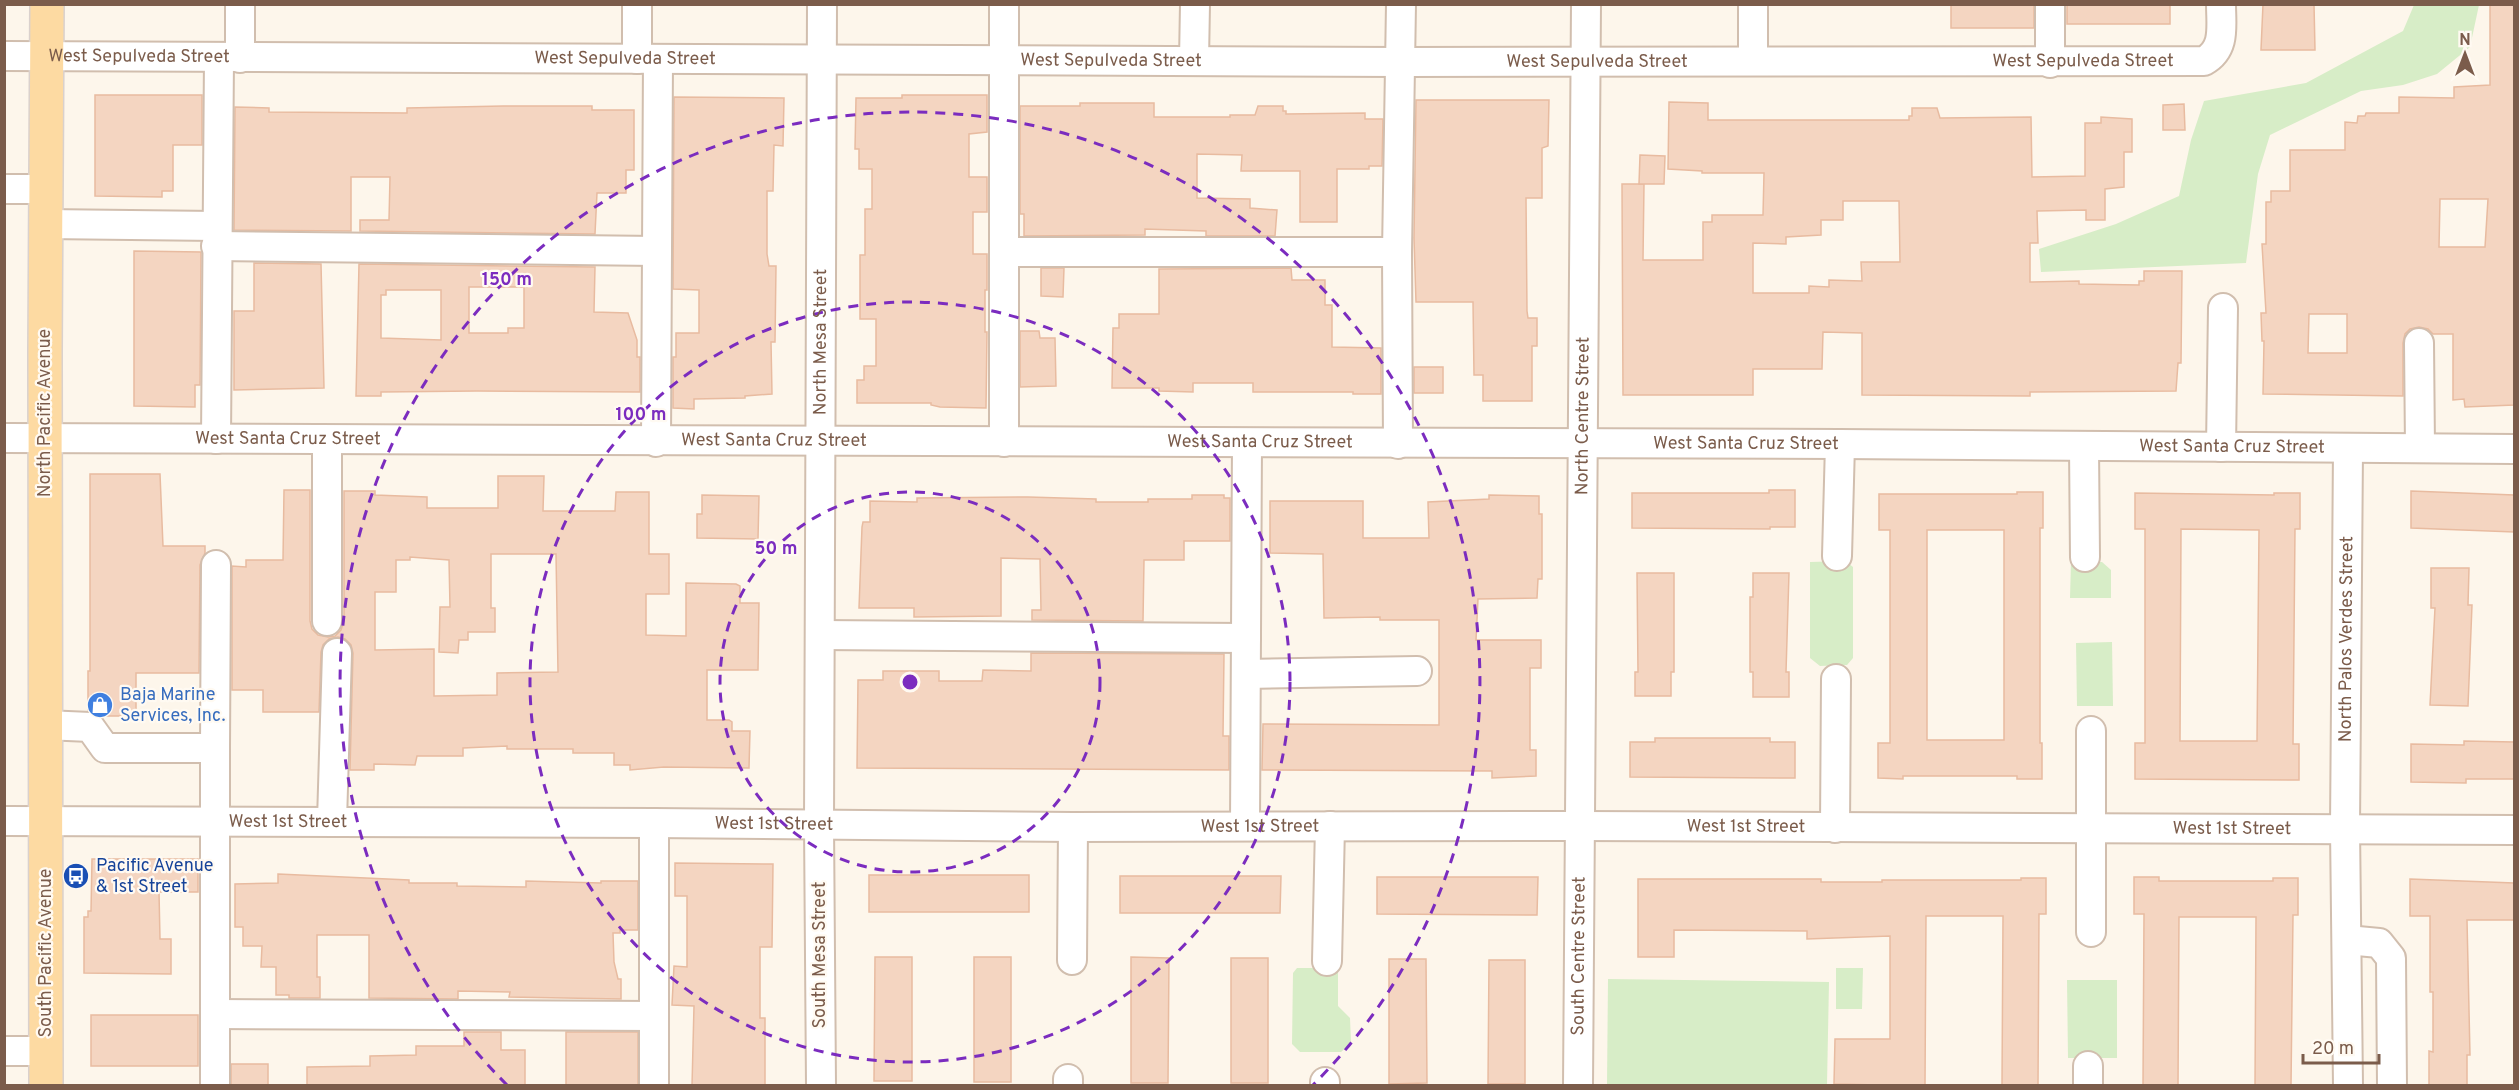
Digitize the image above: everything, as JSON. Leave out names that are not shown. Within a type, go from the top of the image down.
[{"type":"main road","name":"North Pacific Avenue","points":[[46,821],[47,4]]},
{"type":"main road","name":"South Pacific Avenue","points":[[46,821],[46,1086]]},
{"type":"street","points":[[216,440],[216,236],[229,58],[240,4]]},
{"type":"street","points":[[637,4],[647,59],[657,251],[656,442]]},
{"type":"street","name":"North Mesa Street","points":[[819,824],[822,4]]},
{"type":"street","points":[[1004,4],[1004,442]]},
{"type":"street","points":[[1194,60],[1195,4]]},
{"type":"street","points":[[1398,444],[1397,252],[1401,4]]},
{"type":"street","name":"North Centre Street","points":[[1580,826],[1586,4]]},
{"type":"street","points":[[1753,4],[1754,60]]},
{"type":"street","points":[[2050,4],[2050,63]]},
{"type":"street","name":"West Sepulveda Street","points":[[4,57],[822,58],[1401,62],[1754,60],[2050,63],[2204,61],[2215,55],[2221,43],[2221,4]]},
{"type":"street","points":[[4,189],[46,189]]},
{"type":"street","points":[[45,224],[216,236],[657,251]]},
{"type":"street","points":[[1005,252],[1397,252]]},
{"type":"street","points":[[2221,447],[2223,308]]},
{"type":"street","points":[[2419,343],[2420,448]]},
{"type":"street","name":"West Santa Cruz Street","points":[[4,438],[327,441],[1840,444],[2514,449]]},
{"type":"street","points":[[327,441],[327,621]]},
{"type":"street","points":[[1245,825],[1247,443]]},
{"type":"street","points":[[1837,556],[1840,444]]},
{"type":"street","points":[[2085,447],[2085,556]]},
{"type":"street","name":"North Palos Verdes Street","points":[[2348,449],[2345,828],[2348,1086]]},
{"type":"street","points":[[215,1086],[216,565]]},
{"type":"street","points":[[820,635],[1246,638]]},
{"type":"street","points":[[332,821],[337,653]]},
{"type":"street","points":[[1246,675],[1417,671]]},
{"type":"street","points":[[1835,828],[1836,679]]},
{"type":"street","points":[[45,725],[90,727],[99,736],[105,748],[215,748]]},
{"type":"street","points":[[2091,731],[2091,932]]},
{"type":"street","name":"West 1st Street","points":[[4,821],[332,821],[1073,827],[1245,825],[2514,830]]},
{"type":"street","points":[[654,823],[654,1086]]},
{"type":"street","name":"South Mesa Street","points":[[819,824],[821,1086]]},
{"type":"street","points":[[1327,961],[1330,826]]},
{"type":"street","name":"South Centre Street","points":[[1578,1086],[1580,826]]},
{"type":"street","points":[[1072,960],[1073,827]]},
{"type":"street","points":[[2347,940],[2379,943],[2391,958],[2392,1086]]},
{"type":"street","points":[[215,1014],[654,1016]]},
{"type":"street","points":[[4,1051],[46,1051]]},
{"type":"green space","points":[[2414,5],[2479,5],[2470,47],[2437,74],[2403,85],[2361,91],[2270,135],[2258,174],[2246,263],[2041,272],[2039,249],[2116,224],[2179,196],[2191,140],[2204,101],[2306,83],[2403,31]]},
{"type":"green space","points":[[1845,561],[1853,567],[1853,658],[1847,665],[1820,666],[1810,658],[1810,562]]},
{"type":"green space","points":[[2071,562],[2102,562],[2111,570],[2111,598],[2070,598]]},
{"type":"green space","points":[[2112,642],[2113,706],[2077,706],[2076,643]]},
{"type":"green space","points":[[1297,968],[1338,968],[1338,1006],[1350,1018],[1351,1043],[1341,1052],[1300,1052],[1292,1044],[1293,973]]},
{"type":"green space","points":[[1836,968],[1863,968],[1862,1009],[1836,1009]]},
{"type":"green space","points":[[1608,979],[1829,982],[1827,1085],[1607,1085]]},
{"type":"green space","points":[[2067,980],[2117,980],[2117,1058],[2068,1058]]},
{"type":"building","points":[[1951,4],[2034,4],[2034,28],[1951,28]]},
{"type":"building","points":[[2067,4],[2170,4],[2170,24],[2067,24]]},
{"type":"building","points":[[2263,4],[2314,4],[2315,50],[2261,50]]},
{"type":"building","points":[[2490,4],[2514,4],[2514,405],[2465,407],[2464,399],[2453,400],[2453,334],[2433,334],[2428,329],[2419,327],[2410,329],[2405,334],[2403,396],[2263,394],[2264,341],[2262,341],[2261,313],[2266,313],[2262,244],[2266,244],[2266,202],[2271,202],[2271,191],[2290,191],[2290,150],[2345,150],[2345,122],[2357,123],[2358,116],[2365,116],[2366,113],[2399,113],[2399,97],[2454,98],[2454,87],[2490,85]],"holes":[[[2440,199],[2488,199],[2485,247],[2439,247]],[[2309,314],[2347,314],[2347,353],[2308,353]]]},
{"type":"building","points":[[95,95],[202,95],[202,145],[173,145],[173,191],[162,191],[162,197],[95,196]]},
{"type":"building","points":[[902,95],[987,95],[987,132],[969,134],[969,177],[987,177],[987,212],[973,212],[973,254],[987,254],[986,408],[940,407],[931,405],[931,403],[857,403],[857,380],[864,380],[864,366],[876,366],[876,319],[860,319],[860,255],[865,255],[865,209],[872,209],[872,169],[859,169],[859,149],[855,149],[856,98],[902,98]]},
{"type":"building","points":[[674,97],[784,98],[783,146],[774,145],[773,191],[767,191],[767,254],[769,266],[776,266],[775,342],[771,342],[772,394],[745,396],[745,398],[694,399],[694,409],[673,408],[673,357],[676,357],[676,333],[699,333],[699,290],[673,289]]},
{"type":"building","points":[[1416,100],[1549,100],[1548,146],[1542,148],[1542,198],[1526,198],[1527,311],[1528,318],[1537,318],[1537,346],[1532,346],[1532,401],[1483,401],[1483,375],[1474,375],[1473,302],[1416,302],[1414,238]]},
{"type":"building","points":[[1669,102],[1708,103],[1708,120],[1909,120],[1909,116],[1912,116],[1912,108],[1937,108],[1940,118],[2031,117],[2032,177],[2085,176],[2085,123],[2101,123],[2101,117],[2132,119],[2132,152],[2124,152],[2124,187],[2105,189],[2105,220],[2086,220],[2086,210],[2037,211],[2038,243],[2030,243],[2030,282],[2079,281],[2079,284],[2139,285],[2139,281],[2144,281],[2144,271],[2182,271],[2181,363],[2178,363],[2176,391],[2030,392],[2030,396],[1862,395],[1862,333],[1823,332],[1822,369],[1753,369],[1753,395],[1623,395],[1622,184],[1644,184],[1643,260],[1703,260],[1703,222],[1712,222],[1712,215],[1763,215],[1764,173],[1702,173],[1702,171],[1668,169]],"holes":[[[1843,201],[1899,201],[1900,262],[1861,262],[1862,281],[1829,280],[1829,287],[1809,286],[1809,293],[1753,293],[1753,243],[1786,244],[1786,237],[1821,235],[1821,220],[1843,220]]]},
{"type":"building","points":[[1080,103],[1154,103],[1154,117],[1255,115],[1258,106],[1283,106],[1286,114],[1365,113],[1365,119],[1383,119],[1382,166],[1369,166],[1369,169],[1337,169],[1337,222],[1300,222],[1300,171],[1241,171],[1242,155],[1197,154],[1197,198],[1250,199],[1250,208],[1277,210],[1275,236],[1206,236],[1206,231],[1145,229],[1145,235],[1024,236],[1024,214],[1020,214],[1020,106],[1080,106]]},
{"type":"building","points":[[2184,104],[2185,130],[2163,130],[2163,105]]},
{"type":"building","points":[[592,106],[592,110],[634,110],[634,170],[626,170],[626,193],[597,193],[595,234],[360,231],[360,220],[389,220],[390,177],[351,177],[351,231],[234,230],[235,107],[269,108],[269,112],[407,113],[407,108]]},
{"type":"building","points":[[1640,155],[1665,156],[1664,184],[1639,184]]},
{"type":"building","points":[[134,251],[201,252],[200,385],[195,385],[195,407],[134,406]]},
{"type":"building","points":[[254,263],[321,264],[324,388],[234,390],[234,311],[254,311]]},
{"type":"building","points":[[359,264],[595,267],[594,312],[628,313],[637,340],[637,357],[640,357],[640,392],[381,392],[381,396],[356,396]],"holes":[[[469,287],[524,287],[524,328],[508,328],[508,333],[469,333]],[[386,290],[441,290],[441,340],[381,338],[381,295],[386,295]]]},
{"type":"building","points":[[1041,268],[1064,268],[1063,297],[1041,296]]},
{"type":"building","points":[[1291,268],[1292,280],[1325,280],[1325,305],[1332,305],[1332,347],[1381,348],[1381,394],[1253,392],[1253,383],[1193,383],[1193,392],[1159,391],[1159,388],[1112,388],[1113,328],[1119,328],[1119,314],[1159,314],[1159,269]]},
{"type":"building","points":[[1020,331],[1039,331],[1040,338],[1055,338],[1056,386],[1020,387]]},
{"type":"building","points":[[1414,367],[1443,367],[1443,393],[1414,393]]},
{"type":"building","points":[[90,474],[160,474],[163,546],[205,546],[200,565],[199,673],[136,673],[136,716],[102,716],[88,710]]},
{"type":"building","points":[[498,476],[544,476],[543,511],[615,511],[616,492],[649,492],[649,554],[669,554],[669,594],[646,594],[646,635],[686,636],[686,583],[736,584],[740,586],[740,603],[759,603],[758,670],[707,670],[707,720],[729,720],[732,722],[732,731],[750,731],[749,768],[664,767],[630,770],[630,765],[614,765],[614,753],[573,753],[573,749],[507,749],[507,746],[463,748],[463,756],[417,756],[415,765],[374,764],[374,770],[350,770],[353,653],[351,645],[345,639],[338,637],[329,639],[323,645],[321,652],[319,712],[263,712],[263,690],[232,690],[232,566],[246,567],[246,560],[283,560],[284,490],[310,490],[310,621],[312,629],[318,635],[328,637],[335,636],[341,630],[344,621],[344,491],[375,491],[375,495],[427,497],[427,508],[498,508]],"holes":[[[491,554],[556,554],[558,672],[497,673],[497,695],[434,696],[434,649],[375,650],[375,592],[396,592],[396,560],[410,560],[410,557],[449,560],[450,607],[440,607],[439,652],[458,653],[459,640],[468,640],[468,632],[495,632],[495,608],[491,608]]]},
{"type":"building","points":[[1769,490],[1795,490],[1795,527],[1770,527],[1770,529],[1632,528],[1632,493],[1769,493]]},
{"type":"building","points":[[2411,491],[2514,495],[2514,532],[2411,528]]},
{"type":"building","points":[[2017,492],[2043,492],[2043,528],[2040,528],[2042,779],[2017,779],[2017,776],[1878,778],[1878,743],[1890,743],[1890,530],[1879,530],[1879,494],[2017,494]],"holes":[[[1927,530],[2004,530],[2004,740],[1927,740]]]},
{"type":"building","points":[[2135,493],[2274,495],[2274,493],[2300,493],[2300,529],[2295,529],[2293,744],[2299,744],[2299,780],[2135,779],[2135,743],[2145,743],[2145,529],[2135,529]],"holes":[[[2181,529],[2259,530],[2257,741],[2180,741]]]},
{"type":"building","points":[[702,495],[759,496],[758,539],[697,538],[697,514],[702,514]]},
{"type":"building","points":[[1192,495],[1224,495],[1224,498],[1230,498],[1230,541],[1184,541],[1184,560],[1144,560],[1143,621],[1032,620],[1032,610],[1041,610],[1040,559],[1001,558],[1001,616],[914,617],[914,608],[859,608],[862,527],[863,522],[870,522],[870,501],[917,502],[917,498],[1028,497],[1096,499],[1096,502],[1148,502],[1148,499],[1192,499]]},
{"type":"building","points":[[1489,495],[1539,496],[1539,514],[1542,514],[1542,579],[1538,579],[1537,598],[1478,599],[1476,640],[1541,640],[1541,668],[1530,668],[1530,750],[1536,750],[1536,776],[1492,778],[1492,771],[1262,770],[1263,724],[1439,725],[1439,620],[1380,620],[1380,617],[1324,618],[1323,554],[1270,553],[1270,501],[1363,501],[1363,538],[1429,538],[1428,502],[1489,499]]},
{"type":"building","points":[[2431,568],[2469,568],[2468,605],[2472,605],[2468,706],[2430,705],[2435,608],[2431,608]]},
{"type":"building","points":[[1637,573],[1674,573],[1674,672],[1671,672],[1671,696],[1635,696],[1635,672],[1638,672]]},
{"type":"building","points":[[1753,573],[1789,573],[1786,672],[1789,672],[1789,697],[1753,697],[1753,672],[1750,672],[1750,597],[1753,597]]},
{"type":"building","points":[[1031,653],[1224,654],[1223,736],[1229,736],[1229,770],[857,768],[858,680],[883,680],[883,671],[939,671],[939,681],[982,681],[983,670],[1031,671]]},
{"type":"building","points":[[1655,738],[1770,738],[1770,742],[1795,742],[1795,778],[1630,777],[1630,742],[1655,742]]},
{"type":"building","points":[[2464,741],[2514,742],[2514,779],[2466,779],[2466,783],[2411,782],[2411,744],[2464,745]]},
{"type":"building","points":[[92,859],[198,859],[198,892],[159,892],[160,939],[171,939],[171,974],[84,973],[84,917],[88,917],[88,911],[91,911]]},
{"type":"building","points":[[675,863],[773,864],[772,947],[760,947],[760,1018],[765,1018],[765,1086],[692,1086],[694,1006],[672,1005],[674,966],[687,967],[687,896],[675,896]]},
{"type":"building","points":[[278,874],[409,880],[409,883],[457,883],[457,886],[526,887],[526,881],[601,883],[601,881],[638,881],[638,930],[620,930],[620,933],[613,933],[614,962],[618,979],[621,979],[621,999],[509,997],[510,992],[458,991],[458,999],[369,998],[369,935],[317,935],[317,977],[320,977],[320,998],[289,998],[289,995],[276,995],[276,967],[261,967],[262,946],[243,946],[243,927],[235,927],[235,884],[278,883]]},
{"type":"building","points":[[869,875],[1029,875],[1029,912],[869,912]]},
{"type":"building","points":[[1120,876],[1281,876],[1280,913],[1120,913]]},
{"type":"building","points":[[1377,877],[1538,877],[1537,915],[1377,914]]},
{"type":"building","points":[[2134,877],[2159,877],[2159,881],[2273,881],[2273,878],[2298,878],[2298,915],[2293,915],[2291,1086],[2255,1086],[2256,917],[2179,917],[2178,1086],[2143,1086],[2144,914],[2134,914]]},
{"type":"building","points":[[2021,878],[2046,878],[2046,914],[2039,914],[2038,1086],[2002,1086],[2003,916],[1926,916],[1925,1086],[1834,1084],[1835,1039],[1890,1039],[1890,936],[1807,939],[1807,931],[1674,930],[1674,957],[1638,957],[1638,879],[1821,879],[1821,882],[1882,882],[1882,880],[2021,880]]},
{"type":"building","points":[[2410,879],[2514,883],[2514,920],[2467,920],[2470,1055],[2467,1055],[2467,1086],[2429,1086],[2429,1051],[2433,1052],[2430,916],[2410,916]]},
{"type":"building","points":[[875,957],[912,957],[912,1081],[874,1081]]},
{"type":"building","points":[[974,957],[1011,957],[1011,1082],[974,1082]]},
{"type":"building","points":[[1131,957],[1169,958],[1168,1083],[1131,1083]]},
{"type":"building","points":[[1231,958],[1268,958],[1268,1083],[1231,1083]]},
{"type":"building","points":[[1389,959],[1426,959],[1427,1083],[1389,1084]]},
{"type":"building","points":[[1489,960],[1525,960],[1525,1084],[1488,1084]]},
{"type":"building","points":[[91,1015],[198,1015],[198,1066],[91,1066]]},
{"type":"building","points":[[464,1032],[501,1032],[501,1050],[525,1050],[525,1086],[307,1086],[307,1067],[370,1066],[370,1056],[416,1055],[416,1046],[464,1046]]},
{"type":"building","points":[[566,1032],[638,1032],[638,1086],[566,1086]]},
{"type":"building","points":[[231,1064],[268,1064],[268,1086],[231,1086]]},
{"type":"place","name":"Baja Marine Services, Inc.","points":[[100,705]]},
{"type":"place","name":"Pacific Avenue & 1st Street","points":[[76,876]]}]
